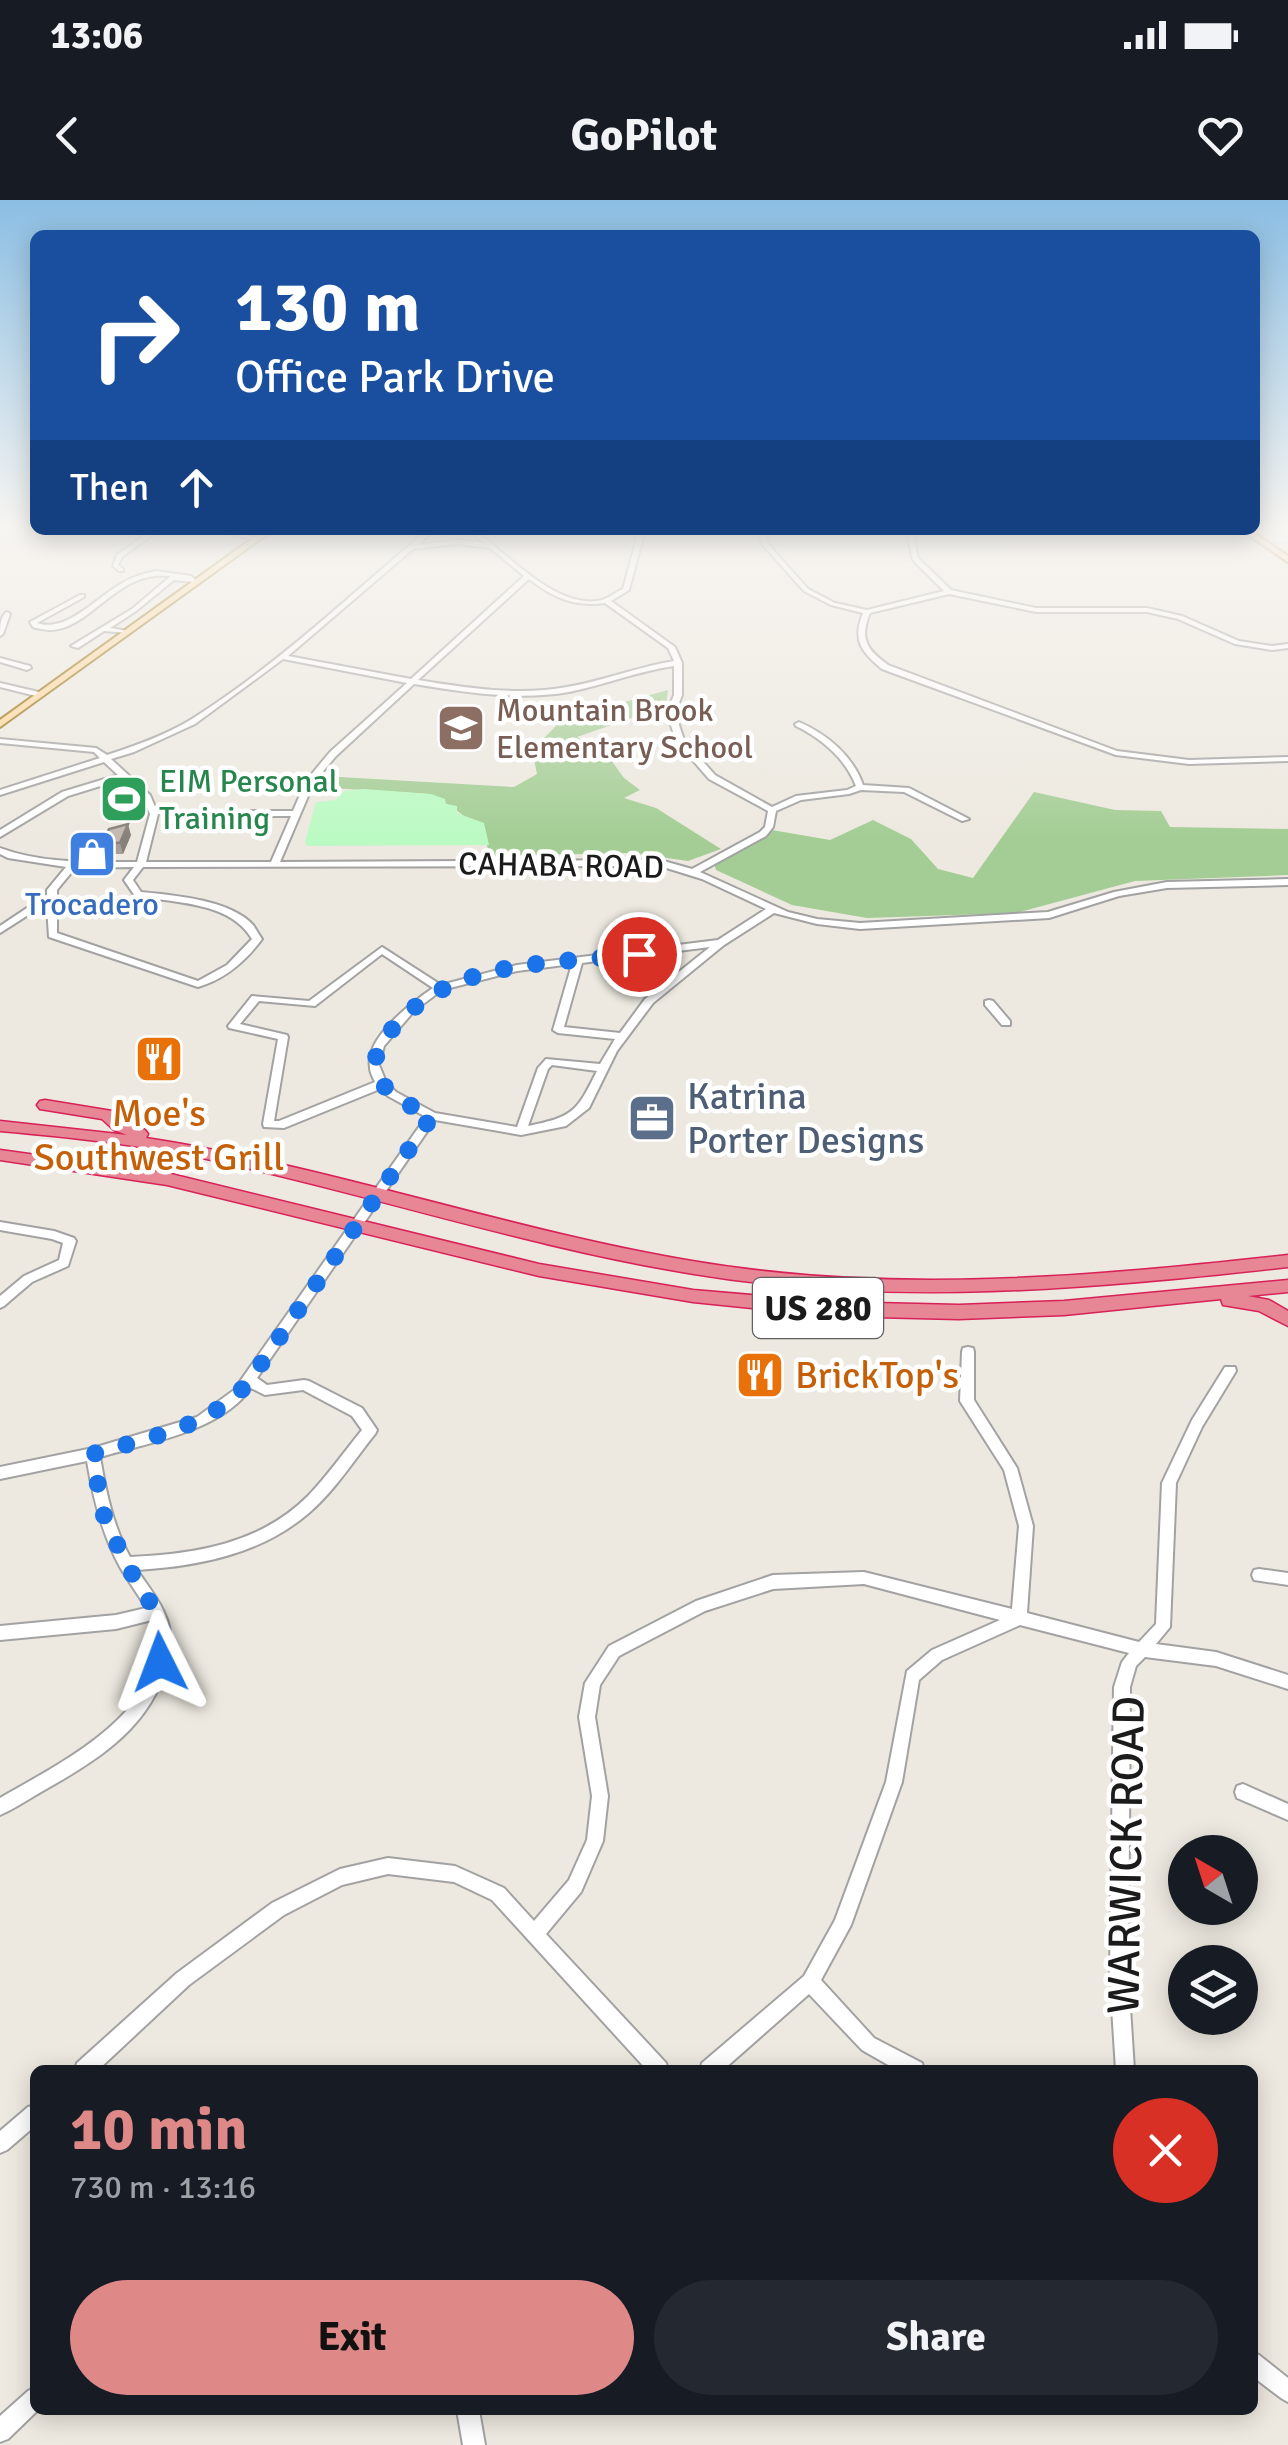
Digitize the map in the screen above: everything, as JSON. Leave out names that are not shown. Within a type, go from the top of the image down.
[{"type":"highway","points":[[45,1105],[108,1114],[119,1126],[168,1147]]},
{"type":"highway","name":"US 280","points":[[0,1126],[168,1147],[602,1252],[697,1269],[848,1286],[1024,1286],[1288,1262]]},
{"type":"highway","points":[[0,1138],[168,1147]]},
{"type":"highway","name":"US 280","points":[[0,1155],[168,1179],[580,1278],[693,1296],[832,1309],[1003,1311],[1288,1286]]},
{"type":"highway","points":[[1194,1296],[1264,1305],[1288,1319]]},
{"type":"main road","points":[[0,724],[126,632]]},
{"type":"street","points":[[75,646],[100,631]]},
{"type":"street","points":[[117,631],[126,632]]},
{"type":"street","points":[[0,793],[134,748],[192,722],[314,631]]},
{"type":"street","points":[[275,863],[293,812],[310,780],[466,631]]},
{"type":"street","points":[[649,631],[664,641],[678,662],[678,695],[671,713],[680,741],[712,777],[772,810]]},
{"type":"street","points":[[860,631],[863,646],[885,668],[1084,743],[1162,760],[1288,759]]},
{"type":"street","points":[[1209,631],[1236,643],[1288,646]]},
{"type":"street","points":[[282,658],[505,692],[552,692],[678,662]]},
{"type":"street","points":[[0,660],[27,668]]},
{"type":"street","points":[[0,685],[40,695]]},
{"type":"street","points":[[799,724],[842,756],[856,772],[860,786]]},
{"type":"street","points":[[0,741],[96,750],[146,796],[154,814],[140,864],[128,880],[138,894],[219,908],[244,922],[256,939],[248,952],[212,980],[198,984],[52,936],[52,890],[72,865]]},
{"type":"street","points":[[0,834],[65,794],[124,776]]},
{"type":"street","points":[[772,810],[799,798],[849,792],[860,786],[906,790],[965,819]]},
{"type":"street","points":[[700,867],[769,828],[772,810]]},
{"type":"street","points":[[244,812],[293,812]]},
{"type":"street","name":"CAHABA ROAD","points":[[0,851],[72,865],[622,861],[700,867],[773,909],[846,925],[1016,918],[1050,914],[1117,894],[1167,885],[1288,882]]},
{"type":"street","points":[[0,863],[11,856]]},
{"type":"street","points":[[0,930],[36,906],[50,903]]},
{"type":"street","points":[[721,943],[478,975],[439,988],[410,1009],[378,1044],[374,1065],[381,1084],[432,1116],[521,1131],[542,1129],[575,1116],[621,1036],[649,1001],[721,943],[773,909]]},
{"type":"street","points":[[381,1084],[280,1125],[268,1124],[284,1037],[233,1026],[256,998],[311,1004],[382,950],[439,988]]},
{"type":"street","points":[[578,961],[558,1030],[621,1036]]},
{"type":"street","points":[[990,1003],[1006,1023]]},
{"type":"street","points":[[521,1131],[543,1068],[550,1061],[601,1068]]},
{"type":"street","points":[[0,1473],[93,1454],[202,1421],[239,1394],[432,1116]]},
{"type":"street","points":[[0,1226],[54,1235],[70,1242],[64,1262],[28,1279],[0,1303]]},
{"type":"street","points":[[968,1352],[967,1401],[1010,1468],[1026,1526],[1019,1618]]},
{"type":"street","name":"WARWICK ROAD","points":[[1125,2065],[1119,1976],[1122,1687],[1130,1662],[1163,1627],[1168,1482],[1196,1424],[1230,1371]]},
{"type":"street","points":[[126,1564],[190,1561],[239,1549],[305,1508],[370,1430],[357,1412],[304,1386],[265,1390],[250,1380]]},
{"type":"street","points":[[0,1808],[108,1741],[136,1718],[155,1685],[165,1640],[156,1612],[126,1564],[102,1511],[93,1454]]},
{"type":"street","points":[[1259,1575],[1288,1579]]},
{"type":"street","points":[[536,1932],[575,1886],[594,1840],[600,1796],[587,1717],[592,1683],[614,1650],[700,1606],[773,1582],[864,1578],[1145,1650],[1216,1659],[1288,1682]]},
{"type":"street","points":[[0,1633],[116,1622],[156,1612]]},
{"type":"street","points":[[715,2065],[810,1982],[842,1925],[894,1782],[912,1676],[937,1655],[1019,1618]]},
{"type":"street","points":[[1244,1792],[1288,1812]]},
{"type":"street","points":[[89,2065],[184,1978],[278,1909],[340,1876],[388,1866],[455,1874],[498,1894],[655,2065]]},
{"type":"street","points":[[810,1982],[868,2044],[906,2065]]},
{"type":"street","points":[[0,2144],[30,2118]]},
{"type":"street","points":[[1258,2367],[1288,2391]]},
{"type":"street","points":[[0,2432],[30,2403]]},
{"type":"street","points":[[469,2415],[474,2445]]},
{"type":"green space","points":[[668,690],[666,706],[577,737],[611,760],[624,778],[640,790],[624,798],[656,808],[721,849],[688,861],[632,853],[489,856],[476,827],[430,794],[314,787],[322,776],[514,787],[537,774],[532,750],[563,719]]},
{"type":"green space","points":[[344,791],[431,794],[445,799],[446,804],[457,806],[457,813],[484,823],[489,845],[307,846],[316,802],[335,800]]},
{"type":"green space","points":[[1034,792],[1115,810],[1161,811],[1170,827],[1288,829],[1288,875],[1135,881],[1016,913],[867,918],[792,905],[716,870],[714,863],[753,845],[772,830],[830,840],[873,820],[911,839],[938,869],[973,878]]},
{"type":"building","points":[[128,824],[120,843],[102,842],[109,829]]},
{"type":"place","name":"Mountain Brook Elementary School","points":[[461,728]]},
{"type":"place","name":"EIM Personal Training","points":[[124,799]]},
{"type":"place","name":"Trocadero","points":[[92,854]]},
{"type":"place","name":"Moe's Southwest Grill","points":[[159,1059]]},
{"type":"place","name":"Katrina Porter Designs","points":[[652,1118]]},
{"type":"place","name":"BrickTop's","points":[[760,1375]]},
{"type":"route","points":[[160,1662],[165,1640],[156,1612],[126,1564],[102,1511],[93,1454],[202,1421],[239,1394],[250,1380],[432,1116],[392,1094],[381,1084],[374,1065],[378,1044],[410,1009],[439,988],[478,975],[639,954]]}]
